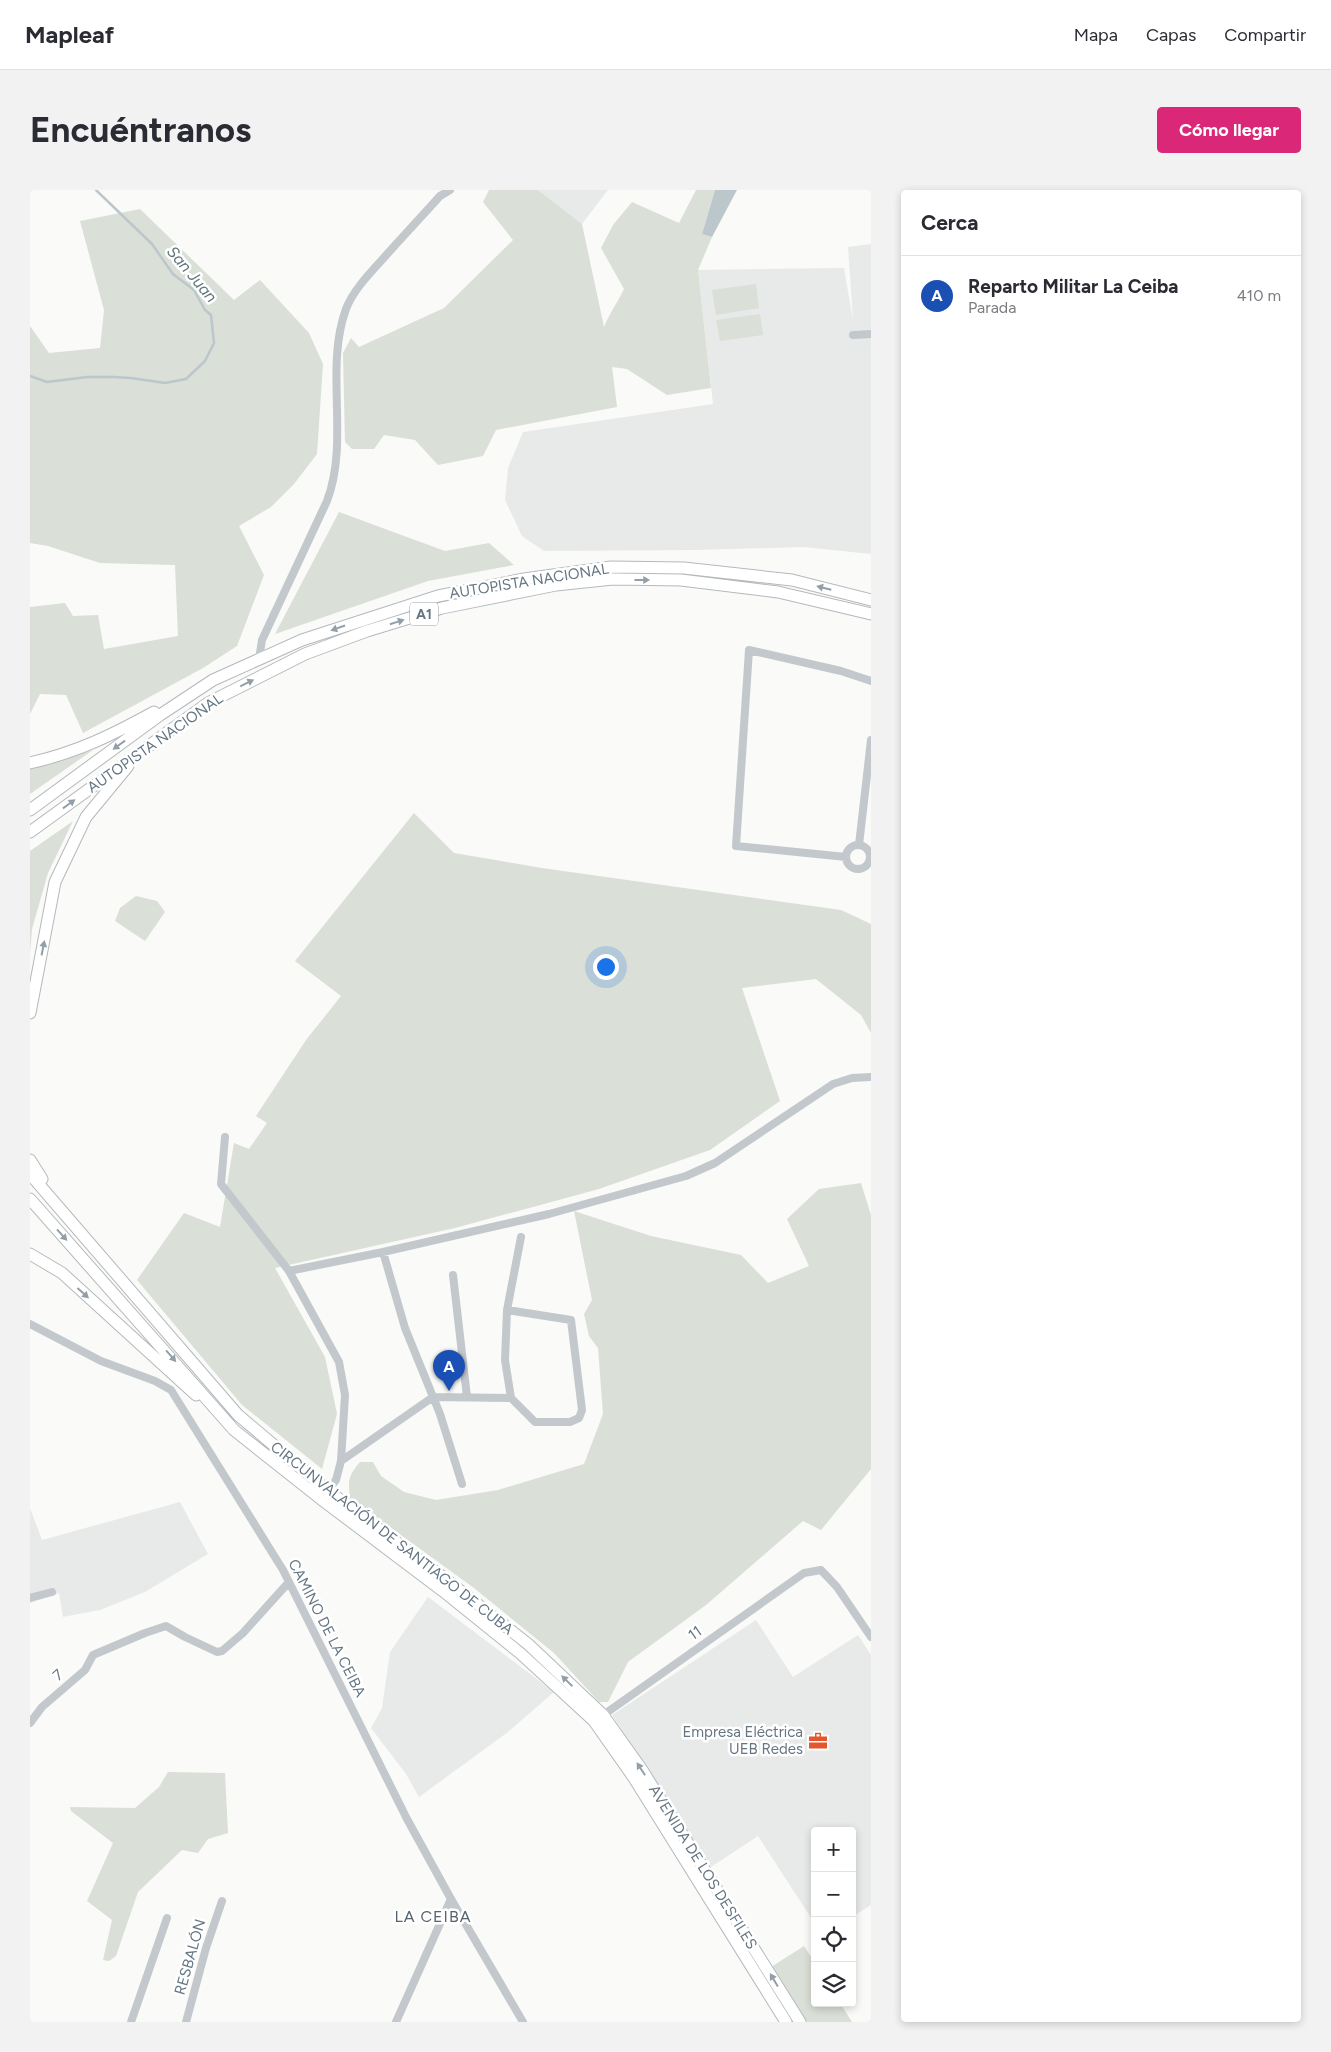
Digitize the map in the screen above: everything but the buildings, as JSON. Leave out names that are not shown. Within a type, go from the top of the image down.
[{"type":"highway","name":"AUTOPISTA NACIONAL","points":[[30,810],[160,715],[213,680],[259,659],[335,629],[438,596],[524,579],[611,567],[684,568],[792,580],[871,600]]},
{"type":"highway","name":"AUTOPISTA NACIONAL","points":[[30,832],[208,703],[305,654],[367,631],[442,608],[556,585],[613,580],[681,580],[778,592],[871,614]]},
{"type":"highway","points":[[30,763],[62,756],[106,739],[213,680]]},
{"type":"highway","points":[[30,1013],[55,882],[86,817],[143,750]]},
{"type":"highway","points":[[30,1160],[33,1167],[94,1249]]},
{"type":"highway","name":"CIRCUNVALACIÓN DE SANTIAGO DE CUBA","points":[[30,1174],[238,1414],[324,1495]]},
{"type":"highway","name":"CIRCUNVALACIÓN DE SANTIAGO DE CUBA","points":[[30,1199],[234,1430],[448,1581],[528,1644],[598,1718]]},
{"type":"highway","points":[[30,1254],[62,1273],[234,1430]]},
{"type":"highway","name":"AVENIDA DE LOS DESFILES","points":[[598,1718],[642,1770],[786,2022]]},
{"type":"highway","name":"AVENIDA DE LOS DESFILES","points":[[696,1867],[800,2022]]},
{"type":"street","points":[[259,659],[262,640],[327,501],[334,482],[337,457],[338,345],[339,332],[346,307],[365,279],[440,196],[450,190]]},
{"type":"street","points":[[853,335],[871,334]]},
{"type":"street","points":[[846,857],[736,846],[749,650],[871,681]]},
{"type":"street","points":[[859,845],[871,740]]},
{"type":"street","points":[[859,845],[870,850],[871,858],[864,868],[856,869],[849,865],[846,857],[848,850],[859,845]]},
{"type":"street","points":[[290,1271],[383,1252],[558,1211],[686,1176],[716,1162],[833,1084],[852,1078],[871,1077]]},
{"type":"street","points":[[225,1137],[221,1184],[290,1271],[339,1362],[345,1395],[341,1461],[336,1480],[324,1495]]},
{"type":"street","points":[[506,1310],[570,1320],[582,1410],[579,1418],[570,1422],[535,1422],[511,1398],[504,1360],[506,1310],[521,1237]]},
{"type":"street","points":[[383,1252],[405,1328],[433,1397],[462,1484]]},
{"type":"street","points":[[453,1275],[467,1397]]},
{"type":"street","name":"CAMINO DE LA CEIBA","points":[[30,1324],[101,1361],[155,1381],[171,1390],[290,1582],[407,1819],[523,2022]]},
{"type":"street","points":[[155,1381],[180,1381]]},
{"type":"street","points":[[341,1461],[433,1397],[511,1398]]},
{"type":"street","name":"11","points":[[598,1718],[804,1573],[821,1570],[837,1588],[871,1638]]},
{"type":"street","name":"7","points":[[30,1723],[42,1707],[85,1670],[93,1655],[162,1626],[170,1628],[217,1652],[222,1651],[243,1633],[290,1582]]},
{"type":"street","points":[[30,1598],[52,1592]]},
{"type":"street","points":[[396,2022],[451,1899]]},
{"type":"street","name":"RESBALÓN","points":[[186,2022],[206,1948],[222,1901]]},
{"type":"street","points":[[131,2022],[167,1918]]},
{"type":"shaded area","points":[[489,190],[538,190],[582,224],[604,327],[624,289],[601,248],[613,225],[632,202],[679,223],[696,190],[715,190],[702,234],[712,237],[698,270],[711,388],[667,395],[627,369],[612,367],[617,407],[496,430],[483,456],[438,465],[415,440],[384,435],[374,449],[352,449],[345,442],[343,353],[351,338],[359,347],[444,308],[513,240],[483,202]]},
{"type":"shaded area","points":[[538,190],[608,190],[582,224]]},
{"type":"shaded area","points":[[715,190],[737,190],[712,237],[702,234]]},
{"type":"shaded area","points":[[140,209],[234,300],[260,280],[309,333],[323,364],[317,454],[294,484],[271,507],[239,526],[264,575],[237,646],[203,668],[83,733],[66,695],[40,694],[30,714],[30,607],[65,603],[73,616],[98,615],[104,649],[178,636],[175,565],[100,563],[48,546],[30,543],[30,326],[49,353],[100,348],[104,310],[80,221]]},
{"type":"shaded area","points":[[871,244],[871,554],[804,547],[544,551],[522,536],[505,500],[508,468],[523,432],[713,404],[698,270],[844,268],[853,320],[848,247]]},
{"type":"shaded area","points":[[756,284],[759,308],[716,315],[712,290]]},
{"type":"shaded area","points":[[760,314],[763,335],[720,341],[716,320]]},
{"type":"shaded area","points":[[339,512],[445,551],[489,543],[514,565],[428,581],[275,634]]},
{"type":"shaded area","points":[[93,750],[30,794],[30,769]]},
{"type":"shaded area","points":[[414,813],[454,853],[542,868],[841,910],[871,924],[871,1033],[861,1015],[816,979],[742,988],[780,1101],[710,1150],[599,1189],[455,1228],[275,1268],[325,1357],[337,1414],[322,1469],[242,1405],[137,1280],[184,1213],[220,1227],[234,1143],[249,1149],[267,1123],[256,1116],[306,1040],[341,996],[295,961]]},
{"type":"shaded area","points":[[73,821],[48,873],[32,929],[30,953],[30,851]]},
{"type":"shaded area","points":[[136,896],[157,901],[165,912],[145,941],[115,921],[120,908]]},
{"type":"shaded area","points":[[861,1183],[871,1215],[871,1469],[821,1530],[803,1521],[706,1605],[628,1662],[608,1702],[599,1702],[554,1653],[474,1588],[350,1498],[350,1478],[360,1462],[373,1462],[381,1476],[404,1492],[436,1500],[498,1490],[584,1464],[603,1414],[598,1348],[589,1336],[584,1314],[592,1300],[574,1211],[651,1236],[741,1255],[768,1283],[809,1266],[787,1219],[819,1189]]},
{"type":"shaded area","points":[[180,1502],[208,1554],[145,1592],[100,1610],[63,1617],[59,1593],[30,1603],[30,1508],[42,1540]]},
{"type":"shaded area","points":[[428,1597],[554,1692],[508,1732],[419,1797],[406,1774],[371,1728],[382,1708],[390,1652]]},
{"type":"shaded area","points":[[756,1620],[793,1677],[858,1635],[871,1655],[871,1905],[856,1914],[856,1827],[811,1827],[811,1918],[758,1836],[711,1867],[612,1715]]},
{"type":"shaded area","points":[[168,1772],[225,1773],[228,1833],[208,1839],[198,1853],[182,1850],[138,1892],[116,1956],[109,1961],[103,1960],[112,1920],[87,1901],[113,1843],[71,1811],[70,1807],[135,1808],[159,1787]]},
{"type":"shaded area","points":[[804,1946],[811,1957],[811,2007],[843,2007],[852,2022],[807,2022],[771,1967]]},
{"type":"waterway","name":"San Juan","points":[[30,376],[47,382],[87,377],[113,377],[165,383],[186,379],[205,361],[214,343],[211,315],[205,310],[194,290],[173,274],[152,244],[96,190]]},
{"type":"place","name":"Reparto Militar La Ceiba","points":[[449,1391]]},
{"type":"place","name":"Empresa Eléctrica UEB Redes","points":[[818,1741]]},
{"type":"district","name":"LA CEIBA","points":[[433,1916]]}]
